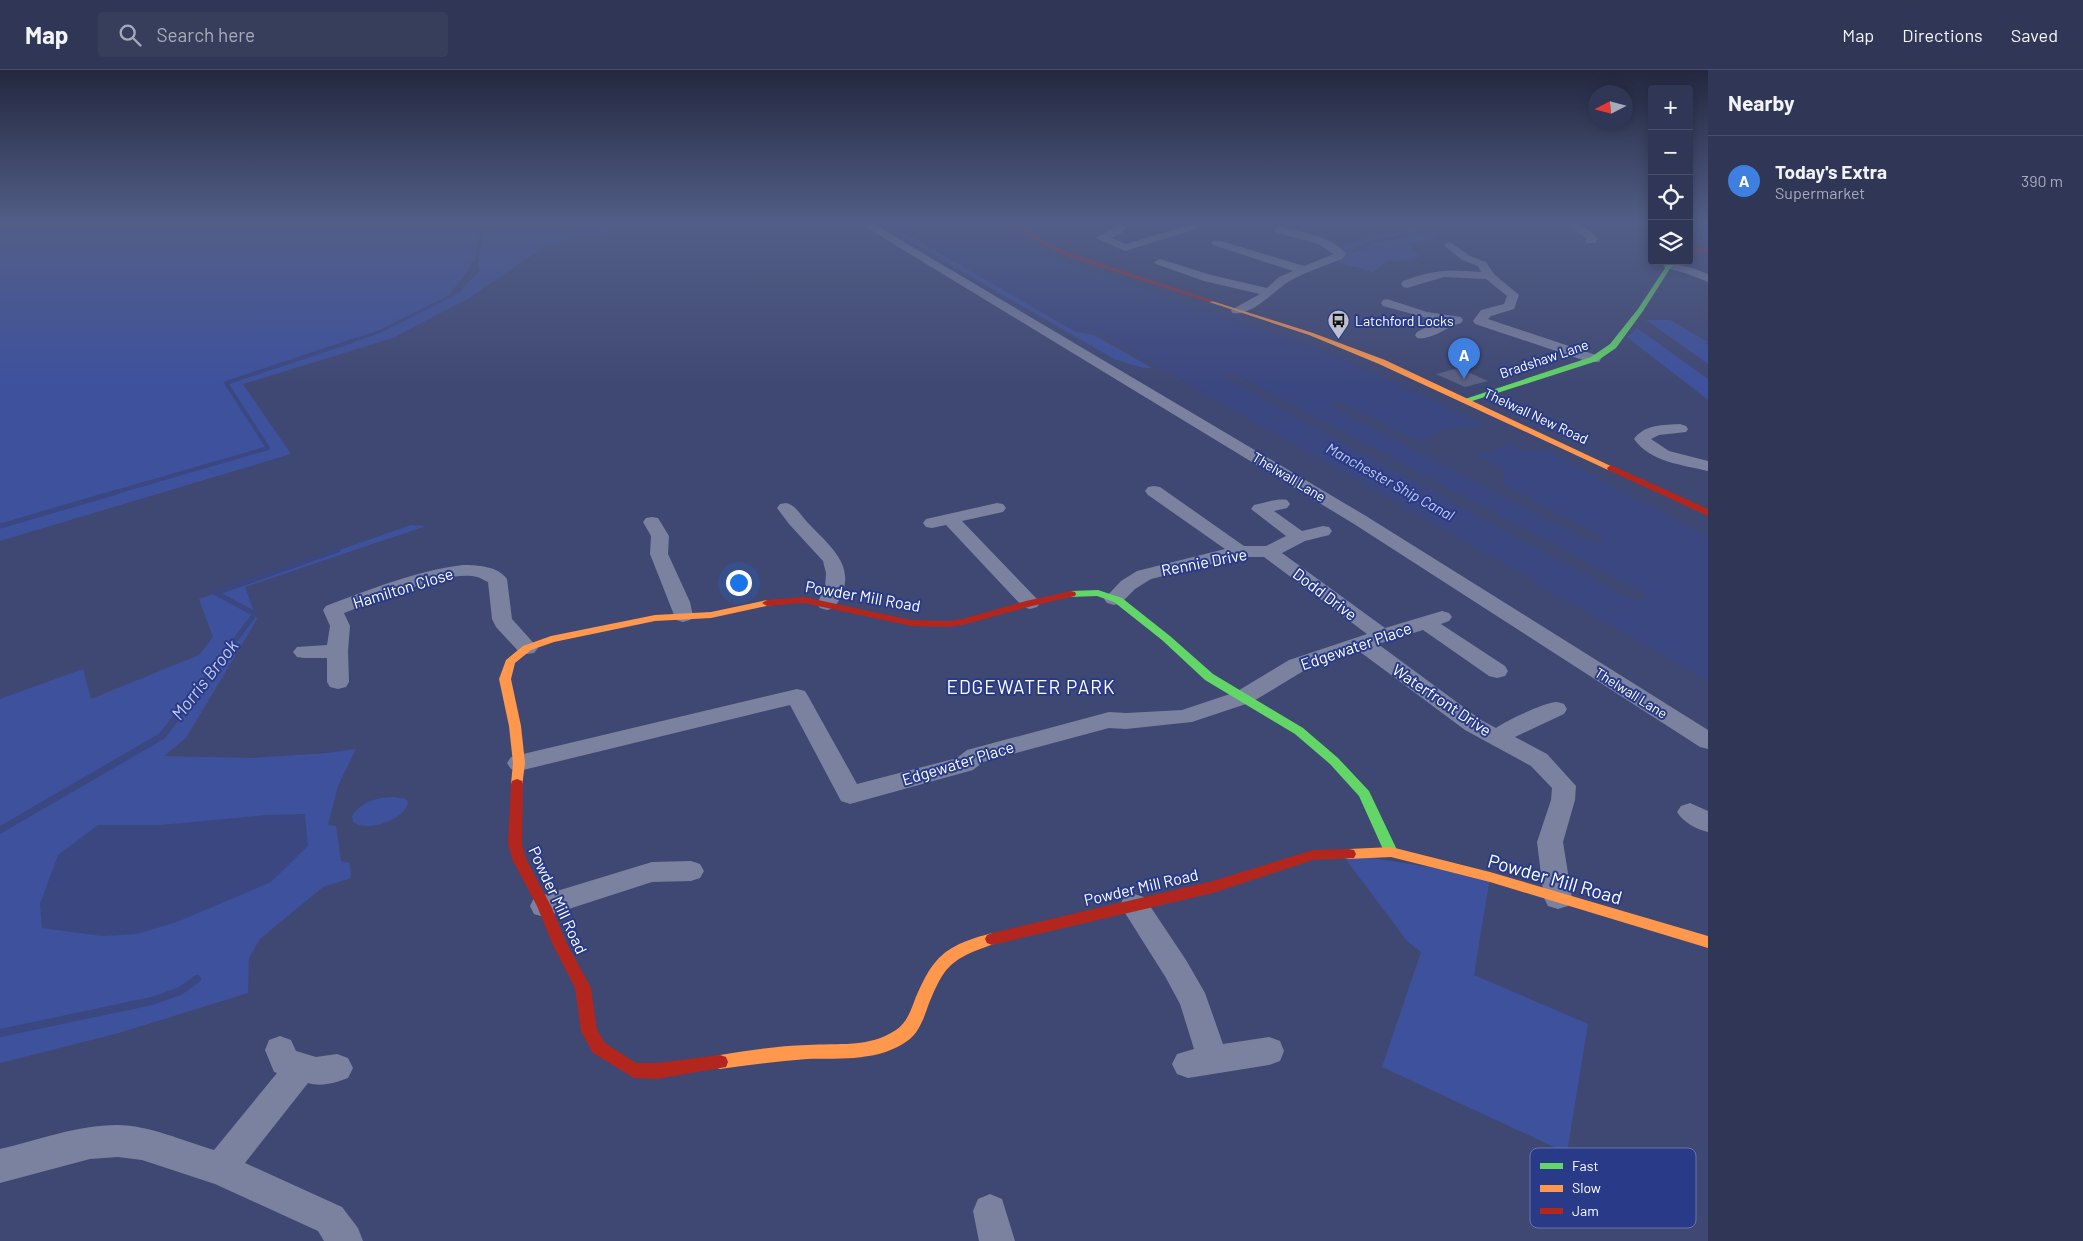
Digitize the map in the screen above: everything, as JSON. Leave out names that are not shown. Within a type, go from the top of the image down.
[{"type":"street","name":"Thelwall Lane","points":[[955,278],[1360,520],[1708,741]]},
{"type":"street","name":"Thelwall New Road","points":[[1138,278],[1347,347],[1706,510]]},
{"type":"street","points":[[1207,278],[1269,292]]},
{"type":"street","points":[[1237,310],[1256,301],[1288,278]]},
{"type":"street","points":[[1407,284],[1424,278]]},
{"type":"street","points":[[1480,321],[1486,313],[1510,306],[1513,295],[1490,278]]},
{"type":"street","name":"Bradshaw Lane","points":[[1466,400],[1594,359],[1613,346],[1664,278]]},
{"type":"street","points":[[1387,303],[1425,315],[1451,320],[1480,321],[1594,359]]},
{"type":"street","points":[[1422,335],[1451,320]]},
{"type":"street","points":[[1680,428],[1644,434],[1642,439],[1646,445],[1658,451],[1708,466]]},
{"type":"street","points":[[1154,491],[1240,551]]},
{"type":"street","points":[[1281,504],[1260,510],[1299,537]]},
{"type":"street","points":[[786,508],[792,519],[830,555],[838,573],[833,593],[827,604]]},
{"type":"street","points":[[997,508],[941,521],[1030,603]]},
{"type":"street","points":[[652,522],[660,536],[659,554],[680,602],[683,616]]},
{"type":"street","name":"Rennie Drive","points":[[1114,599],[1128,585],[1144,575],[1240,551],[1269,552],[1299,537],[1323,531]]},
{"type":"street","name":"Dodd Drive","points":[[1269,552],[1371,639]]},
{"type":"street","name":"Hamilton Close","points":[[338,682],[337,651],[340,626],[334,610],[435,575],[458,571],[481,571],[496,579],[502,619],[506,627],[527,648]]},
{"type":"street","name":"Powder Mill Road","points":[[1391,852],[1364,794],[1334,761],[1299,731],[1209,677],[1166,638],[1114,599],[1098,593],[1074,594],[1030,603],[963,622],[929,624],[894,620],[804,600],[760,603],[711,615],[655,618],[551,639],[527,648],[510,662],[504,679],[515,726],[519,763],[515,817],[515,844],[519,859],[544,906],[559,943],[583,988],[589,1031],[599,1048],[617,1062],[634,1070],[657,1071],[765,1055],[809,1052],[842,1053],[865,1050],[886,1043],[903,1034],[915,1021],[934,974],[946,957],[968,945],[1213,887],[1313,855],[1391,852],[1490,877],[1708,942]]},
{"type":"street","name":"Edgewater Place","points":[[519,763],[797,696],[850,795],[965,764],[975,756],[1109,720],[1184,718],[1244,697],[1296,665],[1434,619],[1497,671]]},
{"type":"street","name":"Waterfront Drive","points":[[1371,639],[1473,725],[1539,760],[1564,786],[1563,800],[1550,842],[1558,898]]},
{"type":"street","points":[[304,652],[337,651]]},
{"type":"street","name":"Waterfront Drive","points":[[1498,738],[1511,728],[1556,709]]},
{"type":"street","points":[[544,906],[652,872],[691,871]]},
{"type":"street","points":[[1134,905],[1176,968],[1194,1002],[1202,1031],[1201,1062],[1269,1051]]},
{"type":"street","points":[[220,1169],[290,1059],[316,1071],[336,1068]]},
{"type":"street","points":[[0,1166],[90,1143],[118,1141],[142,1144],[220,1169],[330,1219],[345,1241]]},
{"type":"shaded area","points":[[0,278],[462,278],[450,294],[458,294],[473,278],[499,278],[469,298],[393,338],[243,384],[291,454],[0,541]]},
{"type":"shaded area","points":[[973,278],[982,278],[1076,332],[1094,335],[1152,368],[1143,368],[1114,359]]},
{"type":"shaded area","points":[[1646,320],[1670,320],[1708,342],[1704,343],[1708,345],[1708,364]]},
{"type":"shaded area","points":[[1637,328],[1708,379],[1708,400],[1627,337]]},
{"type":"shaded area","points":[[411,525],[426,526],[245,587],[257,619],[186,738],[164,756],[252,758],[356,749],[338,786],[328,825],[336,826],[341,861],[350,863],[351,878],[323,887],[260,939],[249,958],[248,993],[119,1033],[0,1063],[0,699],[83,669],[91,699],[199,655],[213,637],[199,599]]},
{"type":"shaded area","points":[[395,797],[406,799],[408,803],[400,815],[376,825],[359,825],[353,822],[352,816],[365,803],[377,799]]},
{"type":"shaded area","points":[[1341,853],[1490,877],[1474,975],[1588,1024],[1568,1148],[1556,1148],[1382,1067],[1421,952],[1407,941]]},
{"type":"water","name":"Manchester Ship Canal","points":[[982,278],[1111,278],[1318,349],[1398,384],[1487,427],[1461,427],[1443,430],[1420,442],[1342,402],[1331,402],[1329,405],[1586,540],[1600,543],[1606,539],[1503,484],[1505,470],[1477,456],[1511,445],[1526,452],[1542,449],[1708,537],[1708,681],[1560,596],[1558,597],[1534,582],[1536,581],[1218,401],[1207,397],[1203,392],[1097,331],[1076,332]],"holes":[[[1226,373],[1235,374],[1445,486],[1452,492],[1464,496],[1637,588],[1647,597],[1639,601],[1620,595],[1591,576],[1572,568],[1222,376]]]},
{"type":"water","points":[[305,814],[308,846],[271,882],[177,922],[137,934],[102,936],[42,928],[40,904],[58,855],[98,825],[161,825],[267,815]]},
{"type":"building","points":[[1459,368],[1488,381],[1465,387],[1436,374]]},
{"type":"waterway","points":[[348,342],[379,332],[453,295],[468,278]]},
{"type":"waterway","points":[[113,493],[268,448],[226,383],[352,341]]},
{"type":"waterway","points":[[0,526],[117,492]]},
{"type":"waterway","name":"Morris Brook","points":[[201,685],[255,614],[216,593],[338,550]]},
{"type":"waterway","name":"Morris Brook","points":[[0,830],[162,736],[202,684]]},
{"type":"waterway","points":[[0,1033],[152,1001],[180,991],[197,979]]},
{"type":"traffic: fast","points":[[1466,400],[1594,359],[1613,346],[1641,310],[1662,278]]},
{"type":"traffic: fast","points":[[1071,594],[1098,593],[1118,600],[1166,638],[1209,677],[1299,731],[1334,761],[1364,794],[1391,852]]},
{"type":"traffic: slow","points":[[1211,301],[1311,334],[1382,362],[1611,468]]},
{"type":"traffic: slow","points":[[517,784],[519,763],[515,726],[505,679],[510,662],[527,648],[551,639],[655,618],[711,615],[767,603]]},
{"type":"traffic: slow","points":[[1349,854],[1391,852],[1490,877],[1708,942]]},
{"type":"traffic: slow","points":[[720,1062],[807,1052],[856,1051],[891,1042],[911,1026],[932,979],[945,961],[963,948],[992,939]]},
{"type":"traffic: jam","points":[[1139,278],[1211,301]]},
{"type":"traffic: jam","points":[[1611,468],[1708,513]]},
{"type":"traffic: jam","points":[[767,603],[804,600],[911,623],[948,624],[963,622],[1030,603],[1071,594]]},
{"type":"traffic: jam","points":[[517,784],[515,844],[519,859],[544,906],[559,943],[583,988],[589,1031],[599,1048],[634,1070],[657,1071],[720,1062]]},
{"type":"traffic: jam","points":[[992,939],[1213,887],[1313,855],[1349,854]]},
{"type":"place","name":"Latchford Locks","points":[[1339,340]]},
{"type":"place","name":"Today's Extra","points":[[1464,379]]},
{"type":"district","name":"EDGEWATER PARK","points":[[1031,687]]}]
